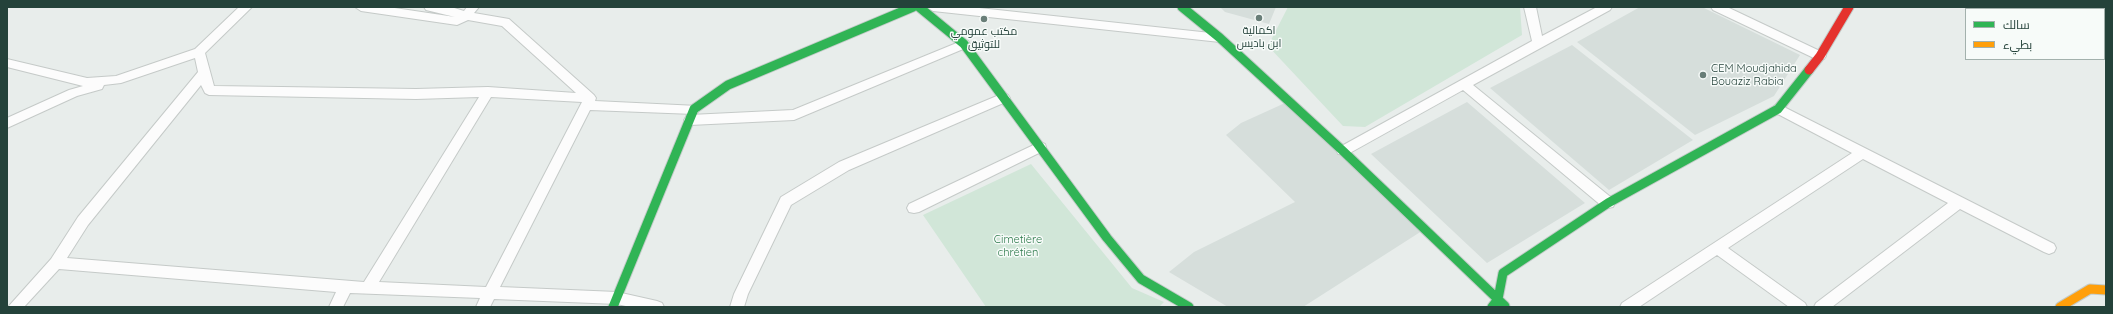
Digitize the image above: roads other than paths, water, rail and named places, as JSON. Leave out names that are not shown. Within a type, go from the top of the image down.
[{"type":"street","points":[[7,123],[73,93],[118,80],[199,52],[246,7]]},
{"type":"street","points":[[361,7],[457,21],[470,11]]},
{"type":"street","points":[[430,7],[470,11],[505,22],[589,101]]},
{"type":"street","points":[[615,303],[692,115],[728,85],[913,7]]},
{"type":"street","points":[[919,7],[964,44],[1107,238],[1141,279],[1189,307]]},
{"type":"street","points":[[934,7],[1220,38]]},
{"type":"street","points":[[1182,7],[1220,38],[1343,151],[1506,307]]},
{"type":"street","points":[[1530,7],[1538,43]]},
{"type":"street","points":[[1343,151],[1606,7]]},
{"type":"street","points":[[1717,7],[1820,56]]},
{"type":"street","points":[[1492,307],[1498,298],[1503,273],[1608,203],[1778,109],[1820,56],[1849,7]]},
{"type":"street","points":[[1204,13],[1220,38]]},
{"type":"street","points":[[199,52],[209,90],[416,94],[488,92],[589,101],[692,115],[794,115],[964,44]]},
{"type":"street","points":[[7,63],[87,82],[118,80]]},
{"type":"street","points":[[15,307],[56,263],[83,221],[204,73]]},
{"type":"street","points":[[1465,85],[1608,203]]},
{"type":"street","points":[[368,288],[488,92]]},
{"type":"street","points":[[737,307],[741,294],[786,201],[844,166],[1004,98]]},
{"type":"street","points":[[483,307],[589,101]]},
{"type":"street","points":[[1778,109],[2049,248]]},
{"type":"street","points":[[914,208],[1040,147]]},
{"type":"street","points":[[1627,307],[1862,153]]},
{"type":"street","points":[[1821,307],[1959,202]]},
{"type":"street","points":[[1717,248],[1800,307]]},
{"type":"street","points":[[56,263],[346,287],[490,293],[657,307]]},
{"type":"street","points":[[336,307],[346,287]]},
{"type":"street","points":[[2060,307],[2090,289],[2106,290]]},
{"type":"place","name":"اكمالية ابن باديس","points":[[1259,18]]},
{"type":"place","name":"مكتب عمومي للتوثيق","points":[[984,19]]},
{"type":"place","name":"CEM Moudjahida Bouaziz Rabia","points":[[1703,75]]},
{"type":"park label","name":"Cimetière chrétien","points":[[1018,246]]}]
